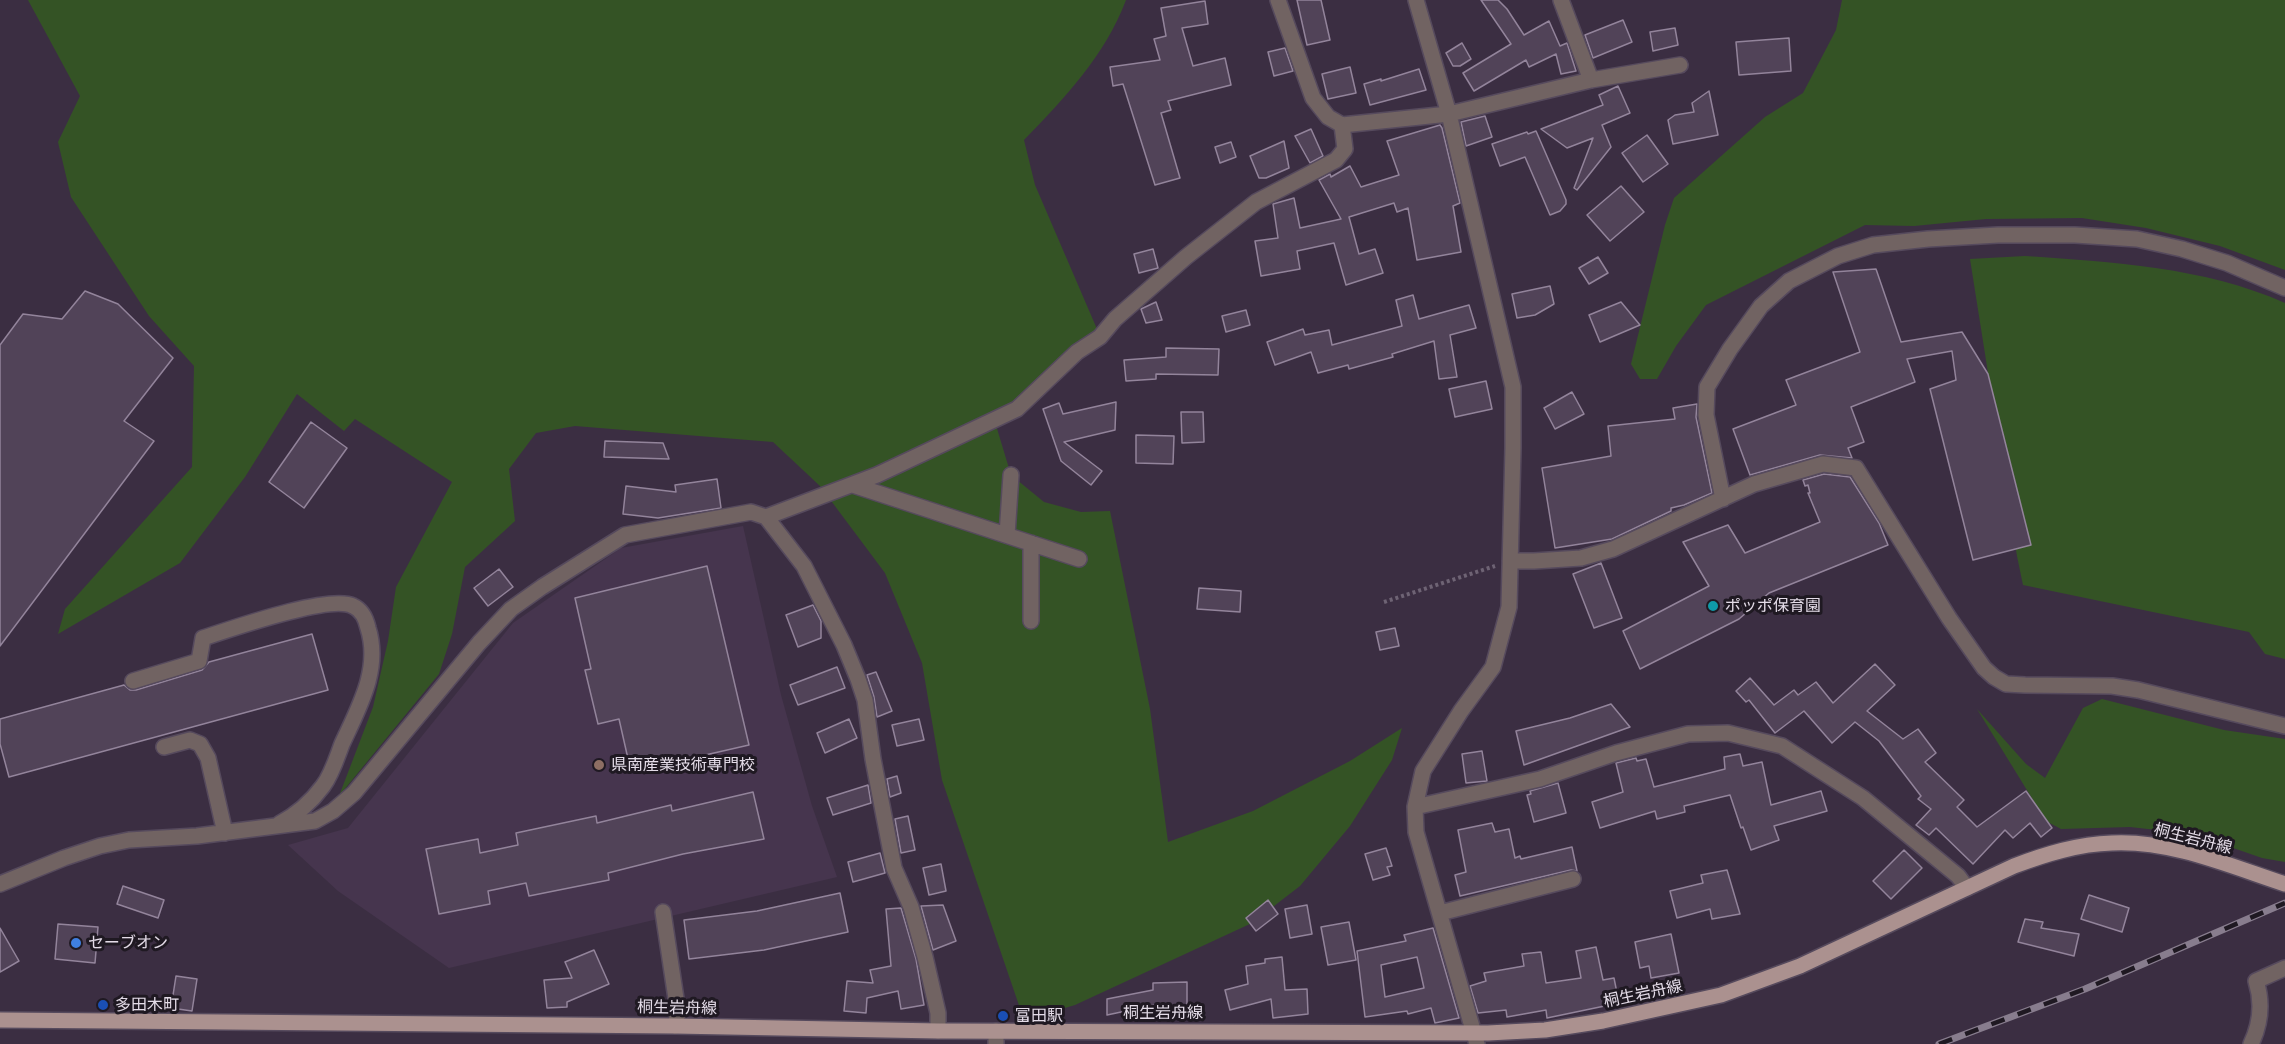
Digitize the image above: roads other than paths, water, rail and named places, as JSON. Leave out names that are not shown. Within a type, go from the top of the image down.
[{"type":"main road","name":"桐生岩舟線","points":[[0,1020],[675,1026],[938,1031],[996,1038],[1475,1039],[1597,1022],[1721,995],[1800,966],[1990,876],[2042,856],[2074,848],[2114,843],[2163,847],[2285,884]]},
{"type":"street","points":[[1278,0],[1313,98],[1328,117],[1342,125],[1449,114],[1591,80],[1680,65]]},
{"type":"street","points":[[1416,0],[1449,114],[1513,387],[1509,607],[1493,667],[1461,711],[1423,771],[1415,807],[1416,832],[1475,1039]]},
{"type":"street","points":[[1561,0],[1591,80]]},
{"type":"street","points":[[766,517],[877,476],[1017,409],[1077,352],[1100,337],[1115,319],[1186,257],[1256,202],[1336,160],[1345,148],[1342,125]]},
{"type":"street","points":[[1723,499],[1706,415],[1707,387],[1730,349],[1761,306],[1789,281],[1838,256],[1873,245],[1940,238],[2042,235],[2137,239],[2182,249],[2227,263],[2285,288]]},
{"type":"street","points":[[1510,561],[1581,558],[1613,549],[1754,484],[1823,464],[1856,468],[1949,618],[1984,668],[1994,677],[2006,684],[2112,686],[2138,690],[2285,726]]},
{"type":"street","points":[[1006,535],[1011,475]]},
{"type":"street","points":[[853,484],[1079,559]]},
{"type":"street","points":[[0,884],[64,858],[100,846],[129,840],[225,833],[315,821],[333,811],[354,793],[479,643],[512,609],[625,535],[751,512],[766,517],[804,566],[844,645],[858,679],[865,699],[873,759],[894,868],[911,907],[925,957],[938,1013],[938,1031]]},
{"type":"street","points":[[1031,543],[1031,621]]},
{"type":"street","points":[[133,681],[199,661],[203,638],[253,622],[320,605],[338,603],[353,606],[365,617],[373,641],[372,667],[366,693],[324,784],[291,818],[271,828]]},
{"type":"street","points":[[1415,807],[1540,779],[1616,753],[1688,734],[1728,733],[1782,746],[1863,798],[1958,876],[1967,888]]},
{"type":"street","points":[[164,747],[190,740],[200,744],[208,758],[225,833]]},
{"type":"street","points":[[1440,913],[1573,879]]},
{"type":"street","points":[[663,912],[678,1012],[675,1026]]},
{"type":"street","points":[[2251,1044],[2259,1023],[2261,999],[2256,981],[2285,968]]},
{"type":"railway","points":[[1939,1044],[2085,989],[2285,903]]},
{"type":"place","name":"ポッポ保育園","points":[[1713,606]]},
{"type":"place","name":"県南産業技術専門校","points":[[599,765]]},
{"type":"place","name":"セーブオン","points":[[76,943]]},
{"type":"place","name":"多田木町","points":[[103,1005]]},
{"type":"place","name":"富田駅","points":[[1003,1016]]}]
